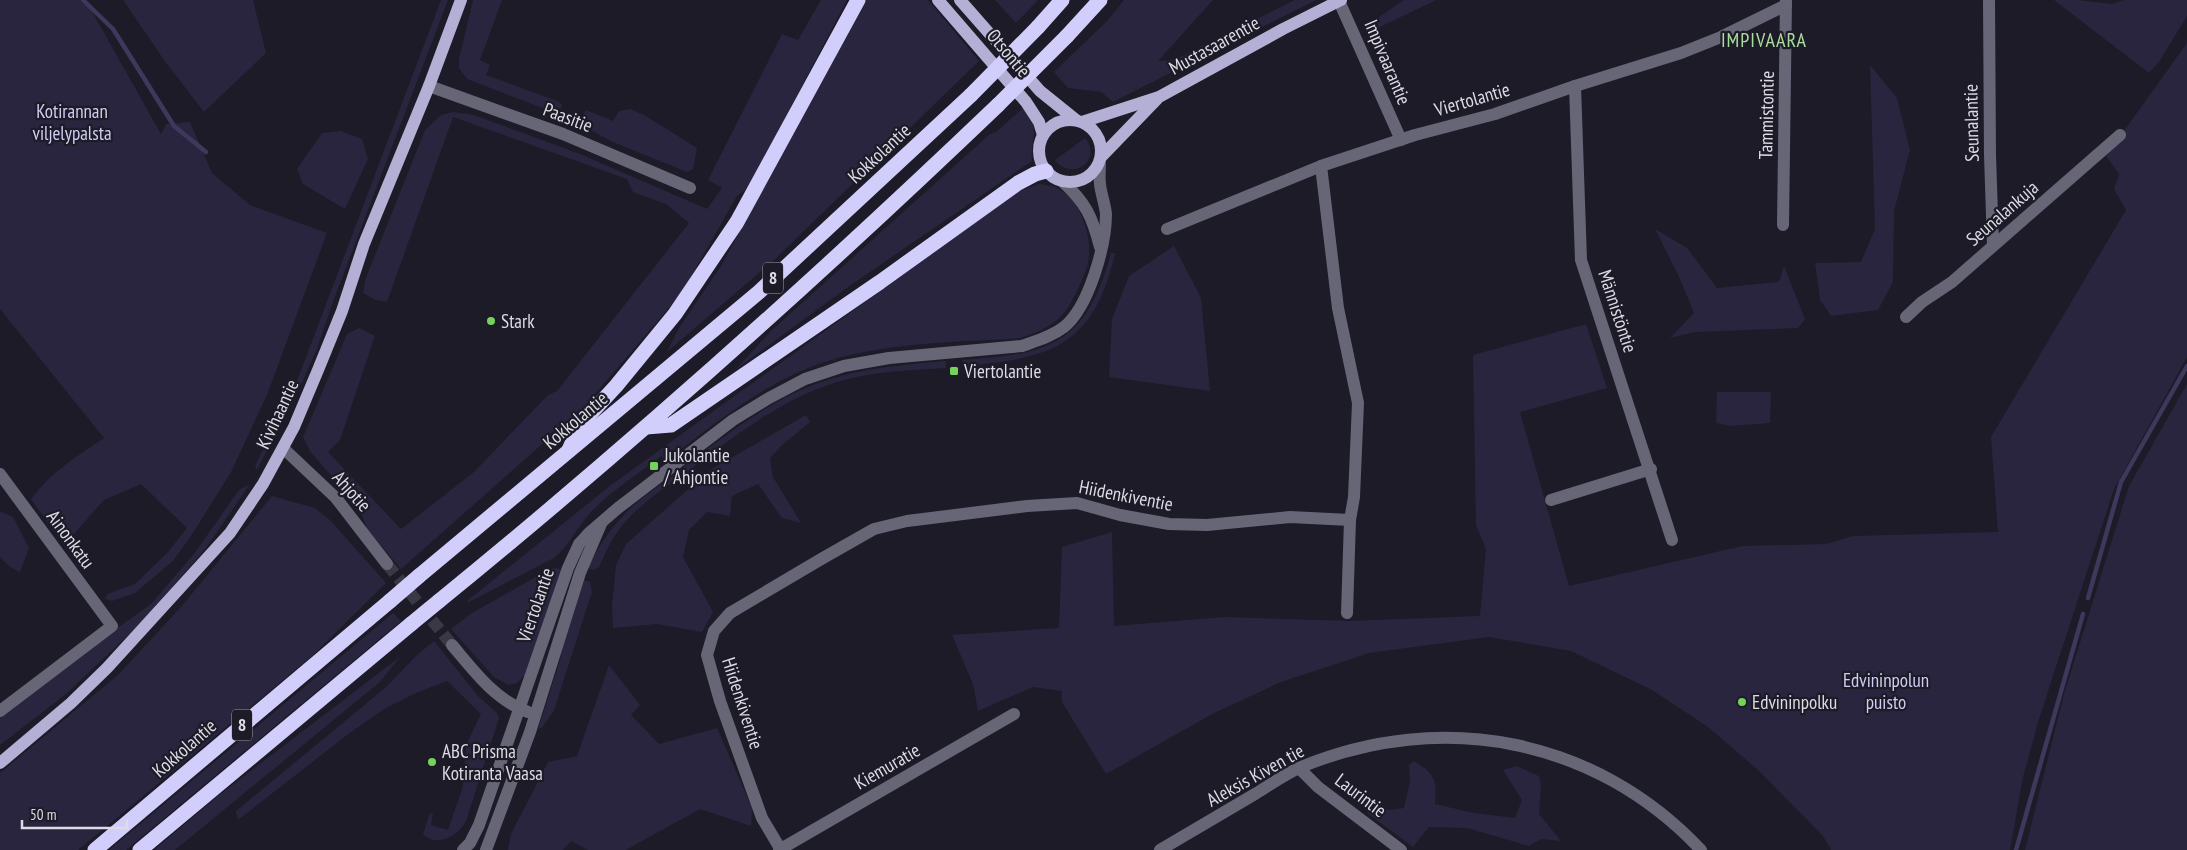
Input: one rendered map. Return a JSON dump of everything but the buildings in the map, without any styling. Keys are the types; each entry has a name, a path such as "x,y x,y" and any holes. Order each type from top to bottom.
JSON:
{"highway":[{"path":"567,453 580,425 616,386 675,314 737,222 858,0"},
{"name":"Kokkolantie","path":"95,850 390,600 759,292 971,95 1062,0"},
{"name":"8","path":"140,850 646,428 795,296 998,105 1100,0"},
{"path":"646,428 671,425 880,282 1018,183 1046,171"}],"main road":[{"name":"Kivihaantie","path":"0,764 71,703 107,668 230,533 255,497 283,448 318,370 364,244 429,86 461,0"},
{"name":"Otsontie","path":"938,0 1026,102 1040,122 1043,135"},
{"name":"Otsontie","path":"960,0 1040,91 1079,121"},
{"name":"Mustasaarentie","path":"1079,121 1159,97 1340,0"},
{"name":"Mustasaarentie","path":"1100,159 1159,97"},
{"path":"1079,121 1096,134 1101,144 1100,159 1093,172 1082,180 1062,181 1046,171 1039,156 1039,145 1043,135 1057,122 1079,121"}],"street":[{"name":"Impivaarantie","path":"1340,0 1401,140"},
{"name":"Seunalantie","path":"1989,0 1990,155 1993,245"},
{"name":"Viertolantie","path":"1167,229 1321,166 1401,140 1495,114 1575,86 1681,53 1721,37 1786,2"},
{"name":"Tammistontie","path":"1783,225 1786,2"},
{"name":"Paasitie","path":"429,86 563,134 690,188"},
{"name":"Männistöntie","path":"1575,86 1581,260 1651,469 1672,540"},
{"name":"Seunalankuja","path":"1906,317 1922,302 1952,282 2120,135"},
{"name":"Viertolantie","path":"463,850 470,843 479,825 568,568 579,544 589,532 733,420 805,379 844,366 889,358 1022,346 1042,340 1065,326 1079,307 1097,267 1105,230 1106,212 1100,183 1100,159"},
{"path":"1321,166 1338,308 1358,403 1358,429 1350,520 1348,613"},
{"path":"1062,181 1085,205 1101,249"},
{"name":"Ahjotie","path":"283,448 336,498 387,564"},
{"path":"1551,500 1651,469"},
{"name":"Ainonkatu","path":"0,711 112,626 2,480"},
{"name":"Hiidenkiventie","path":"780,850 762,818 720,701 710,667 708,655 710,642 714,631 730,613 874,529 907,521 1077,503 1120,515 1168,524 1207,526 1290,517 1350,520"},
{"name":"Viertolantie","path":"486,850 536,715 554,660 563,622 580,573 601,524"},
{"path":"452,645 487,686 520,709 536,715"},
{"name":"Kiemuratie","path":"780,850 1014,714"},
{"name":"Aleksis Kiven tie","path":"1160,850 1299,768 1349,750 1426,738 1483,739 1528,748 1558,757 1616,782 1643,798 1666,815 1701,850"},
{"name":"Laurintie","path":"1299,768 1318,787 1401,850"}],"green space":[{"name":"Kotirannan viljelypalsta","path":"0,0 80,0 90,8 161,134 166,124 190,122 212,173 250,205 327,233 267,395 231,472 173,561 135,593 112,601 105,599 107,594 135,584 168,552 187,528 141,484 104,500 64,545 31,499 55,473 104,438 0,309"},
{"path":"123,0 253,0 266,53 204,112 164,60"},
{"path":"441,0 448,0 334,299 317,349 299,389 257,470 255,466 297,381"},
{"path":"473,0 502,0 480,60 490,65 486,75 560,102 562,106 560,111 555,113 467,79 459,68 459,59"},
{"path":"821,0 847,0 749,187 737,196 681,294 583,408 401,569 368,530 359,508 310,451 303,437 347,334 359,328 375,336 340,440 328,452 401,529 474,472 548,395 557,391 689,223 666,204 633,192 627,179 453,117 387,302 376,300 363,293 365,280 425,130 441,115 453,112 474,115 580,154 707,209 722,188 708,180 782,34 798,40"},
{"path":"866,0 928,0 979,61 774,260 667,352 679,328 721,266"},
{"path":"995,0 1038,0 1016,23"},
{"path":"1124,0 1213,0 1158,61 1174,60 1295,0 1316,0 1113,102 1101,92 1068,88 1054,72 1106,22"},
{"path":"1404,0 1436,0 1376,29 1379,17"},
{"path":"2054,0 2078,0 2112,4 2124,0 2187,0 2187,16 2159,62 2149,73"},
{"name":"Edvininpolun puisto","path":"2187,43 2187,357 2114,489 2039,719 2023,777 2010,850 1831,850 1823,836 1758,770 1708,727 1652,690 1571,651 1489,637 1369,653 1281,682 1214,713 1106,774 1062,702 1062,691 1033,687 978,711 973,684 952,635 1059,628 1062,547 1112,532 1114,626 1225,617 1350,621 1480,616 1486,549 1476,525 1473,355 1586,324 1607,388 1520,412 1569,586 1742,546 1826,544 1853,536 1998,532 1991,437 2126,210 2114,189 2119,174 2106,156"},
{"path":"1870,65 1897,98 1910,150 1894,211 1893,282 1878,310 1831,316 1820,300 1815,263 1861,262 1875,229"},
{"path":"1023,108 1033,125 1032,161 848,287 735,370 771,331 990,134 996,132"},
{"path":"630,109 644,115 697,148 693,169 687,172 613,142 583,126 582,118 586,110 613,121 619,111"},
{"path":"341,131 362,139 368,159 345,209 303,184 297,169 322,133"},
{"path":"1085,138 1090,146 1090,154 1084,166 1070,169 1062,167 1055,160"},
{"path":"1040,184 1055,187 1072,200 1083,219 1089,241 1088,263 1082,281 1066,310 1053,323 1020,338 930,343 864,352 817,365 793,375 771,386 727,414 666,461 661,456 625,483 591,512 564,548 554,558 469,602 467,601 611,485 1021,190"},
{"path":"1655,229 1687,248 1717,288 1779,282 1784,266 1805,319 1798,328 1694,332 1670,338 1694,313 1681,281"},
{"path":"1174,246 1201,298 1210,391 1109,377 1112,319 1129,276"},
{"path":"1111,253 1115,253 1106,285 1094,310 1080,328 1064,342 1044,352 1021,358 963,366 962,360 1019,354 1041,348 1060,339 1076,326 1090,308 1101,284"},
{"path":"946,361 946,368 860,376 825,386 803,395 761,418 634,512 615,536 599,567 593,570 588,568 608,533 636,503 724,437 773,404 808,387 842,376 893,366"},
{"path":"2187,384 2187,850 2025,850 2064,694 2129,486"},
{"path":"1717,392 1771,392 1770,423 1730,426 1716,423"},
{"path":"806,415 810,422 781,446 770,458 773,477 801,523 782,518 758,484 732,496 730,516 707,512 689,530 683,557 713,612 702,632 657,624 613,628 612,606 616,565 626,544 710,470"},
{"path":"250,484 206,548 143,621 66,694 0,745 0,712 151,604 194,554 239,490"},
{"path":"272,496 315,508 330,520 386,583 311,657 78,850 0,850 0,773 119,674 181,607"},
{"path":"0,511 13,517 29,548 20,572 10,567 0,557"},
{"path":"557,568 561,570 525,675 517,683 508,685 494,677 451,629 472,613 550,569"},
{"path":"584,580 590,582 592,592 554,710 542,728 538,729 560,660 567,624"},
{"path":"393,613 401,621 126,850 109,850"},
{"path":"434,641 478,696 497,713 499,718 466,821 458,831 440,840 428,838 423,834 430,813 433,814 431,825 448,830 463,786 466,745 481,714 447,681 416,693 384,709 347,735 238,820 236,811 385,688 418,654"},
{"path":"401,656 380,682 175,850 154,850 218,796"},
{"path":"609,665 640,705 631,715 659,744 717,728 752,808 751,826 700,809 626,850 588,850 571,841 563,850 508,850 511,834 548,762 577,756"},
{"path":"1414,761 1433,778 1436,789 1435,804 1474,813 1515,818 1522,800 1503,770 1516,766 1539,776 1541,786 1539,814 1561,841 1541,839 1529,846 1467,828 1429,827 1413,847 1367,813 1379,808 1390,810 1404,808 1410,781 1409,765"}],"waterway":[{"path":"83,0 113,29 174,126 206,152"},
{"path":"2088,598 2121,482 2187,366"},
{"path":"2016,850 2083,614"}],"tunnel":[{"path":"387,564 452,645"}],"place":[{"name":"Stark","path":"491,321"},
{"name":"Viertolantie","path":"954,371"},
{"name":"Jukolantie / Ahjontie","path":"654,466"},
{"name":"Edvininpolku","path":"1742,702"},
{"name":"ABC Prisma Kotiranta Vaasa","path":"432,762"}],"district":[{"name":"IMPIVAARA","path":"1764,40"}]}
